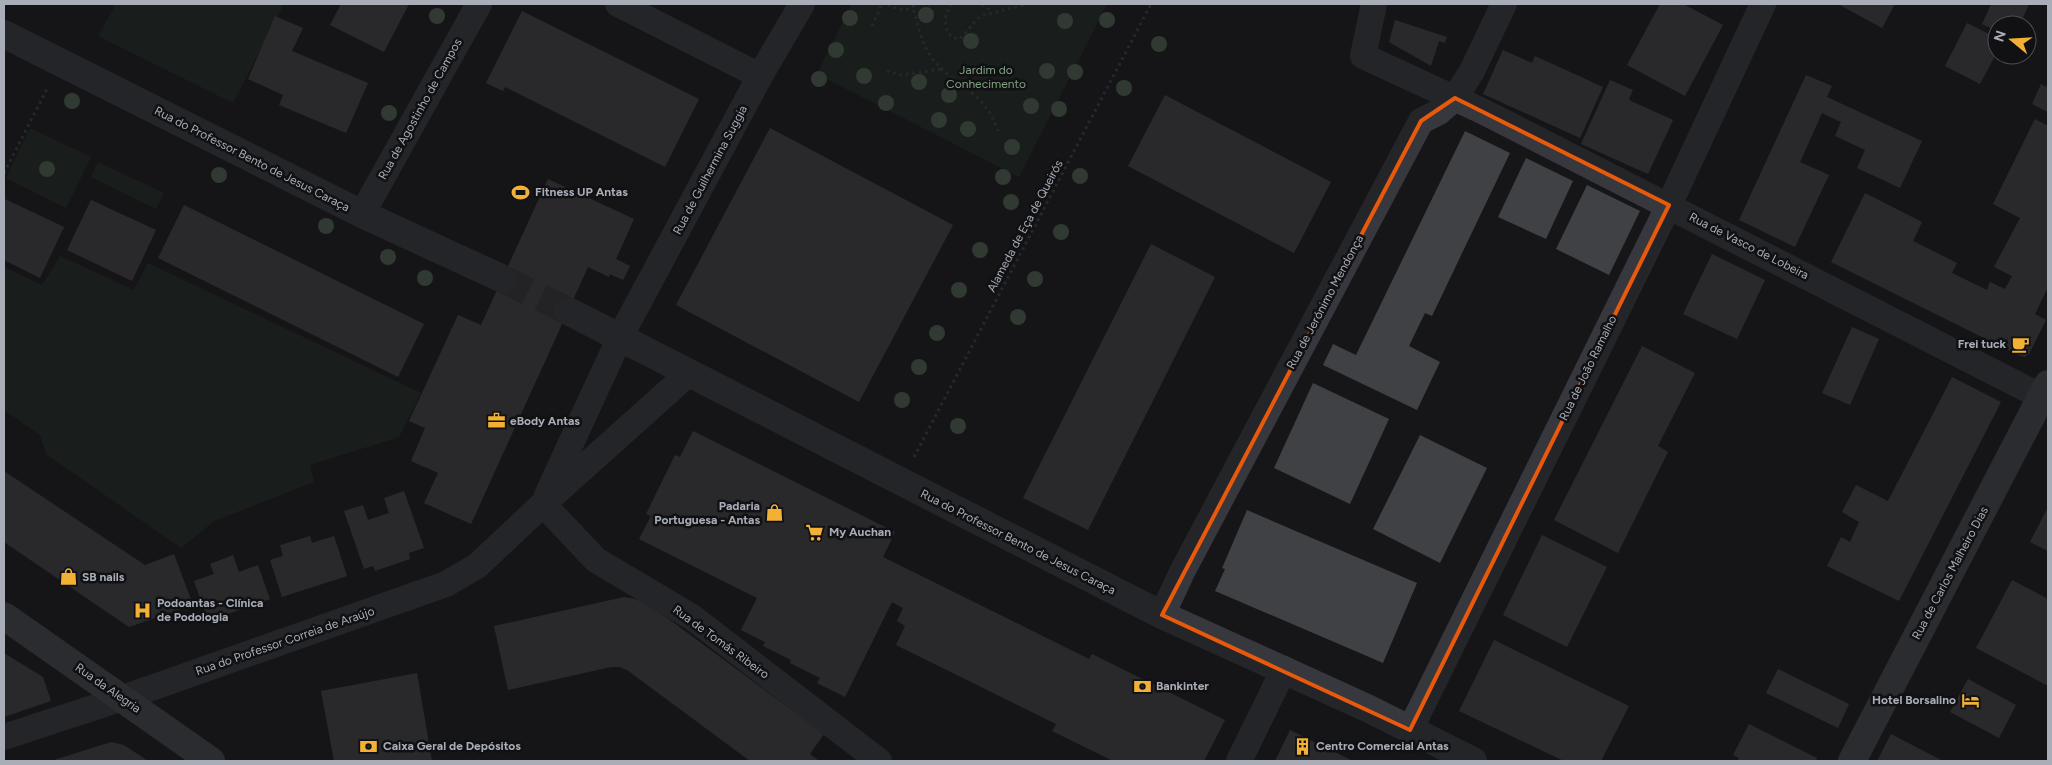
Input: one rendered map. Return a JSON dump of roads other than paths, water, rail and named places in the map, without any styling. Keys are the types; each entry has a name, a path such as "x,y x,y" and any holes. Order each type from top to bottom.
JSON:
{"main road":[{"name":"Rua de Carlos Malheiro Dias","path":"1852,761 2045,390"},
{"name":"Rua da Alegria","path":"4,616 211,761"}],"street":[{"name":"Rua de Agostinho de Campos","path":"362,214 479,4"},
{"path":"618,4 760,76"},
{"name":"Rua de Guilhermina Suggia","path":"620,338 760,76 802,4"},
{"name":"Rua de Vasco de Lobeira","path":"1374,4 1362,56 1455,98 2045,390"},
{"name":"Rua de Jerónimo Mendonça","path":"1162,615 1182,572 1421,121 1439,112 1455,98 1472,71 1504,4"},
{"name":"Rua de João Ramalho","path":"1410,730 1669,205 1763,4"},
{"name":"Rua do Professor Bento de Jesus Caraça","path":"4,34 362,214 502,280"},
{"name":"Rua do Professor Bento de Jesus Caraça","path":"568,311 1162,615 1284,669 1473,761"},
{"name":"Rua do Professor Correia de Araújo","path":"543,504 620,338"},
{"name":"Rua do Professor Correia de Araújo","path":"4,737 123,698 446,584 477,566 689,373"},
{"name":"Rua de Tomás Ribeiro","path":"543,504 596,560 692,617 879,761"},
{"path":"1239,761 1284,669"}],"tunnel":[{"path":"503,279 568,311"}],"place":[{"name":"Fitness UP Antas","path":"521,192"},
{"name":"Frei tuck","path":"2020,344"},
{"name":"eBody Antas","path":"496,421"},
{"name":"Padaria Portuguesa - Antas","path":"774,513"},
{"name":"My Auchan","path":"815,532"},
{"name":"SB nails","path":"68,577"},
{"name":"Podoantas - Clínica de Podologia","path":"143,610"},
{"name":"Bankinter","path":"1142,686"},
{"name":"Hotel Borsalino","path":"1970,700"},
{"name":"Caixa Geral de Depósitos","path":"369,746"},
{"name":"Centro Comercial Antas","path":"1302,746"}],"park label":[{"name":"Jardim do Conhecimento","path":"986,77"}]}
